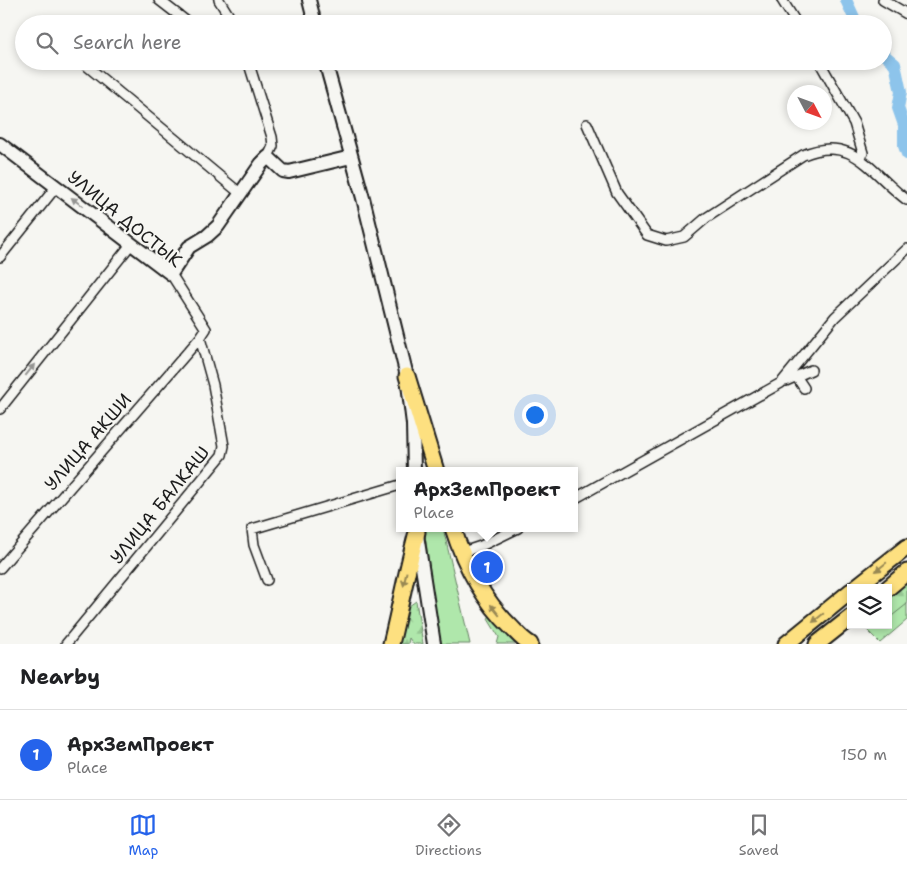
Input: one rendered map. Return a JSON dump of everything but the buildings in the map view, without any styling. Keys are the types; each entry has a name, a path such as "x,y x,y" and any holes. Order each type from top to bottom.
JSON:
{"highway":[{"path":"407,376 435,467"},
{"path":"391,644 404,580 416,532"},
{"path":"454,532 460,552 479,588 496,613 530,644"},
{"path":"860,584 907,547"},
{"path":"892,585 907,572"},
{"path":"786,644 847,595"},
{"path":"817,644 847,620"}],"main road":[{"path":"309,0 313,15"},
{"path":"327,70 407,376 412,418 414,467"},
{"name":"УЛИЦА ДОСТЫК","path":"0,144 171,274"},
{"path":"171,274 189,247 207,236 218,226 261,164 268,157 283,171 289,172 351,157"},
{"path":"417,532 434,644"}],"street":[{"path":"159,0 178,15"},
{"path":"219,0 228,15"},
{"path":"782,0 791,15"},
{"path":"883,0 907,14"},
{"path":"92,70 241,194"},
{"path":"251,70 272,136 273,146 268,157"},
{"path":"824,70 854,123 863,153"},
{"path":"587,124 617,193 647,235 666,241 684,237 706,218 803,155 814,151 833,149 852,155 868,164 907,200"},
{"path":"0,257 56,186"},
{"path":"0,409 132,243"},
{"path":"781,383 835,317 907,249"},
{"name":"УЛИЦА ДОСТЫК","path":"171,274 206,329 200,338"},
{"name":"УЛИЦА АКШИ","path":"0,568 200,338"},
{"name":"УЛИЦА БАЛКАШ","path":"66,644 222,455 224,446 213,385 200,338"},
{"path":"578,497 781,383 811,370"},
{"path":"796,376 804,388"},
{"path":"266,580 254,546 252,528 396,486"},
{"path":"460,552 481,546 510,532"}],"green space":[{"path":"425,532 444,532 470,644 442,644 438,629"},
{"path":"907,583 907,620 880,643 866,629 892,629 892,594"},
{"path":"907,583 907,604 892,616 892,594"},
{"path":"416,601 423,644 413,644 409,638 408,644 396,644 402,611"},
{"path":"490,615 521,644 497,644 499,637 488,619"}],"waterway":[{"path":"846,0 853,15"},
{"path":"892,62 895,64 901,92 898,108 904,125 904,146 907,154"}],"place":[{"name":"АрхЗемПроект","path":"487,567"}]}
